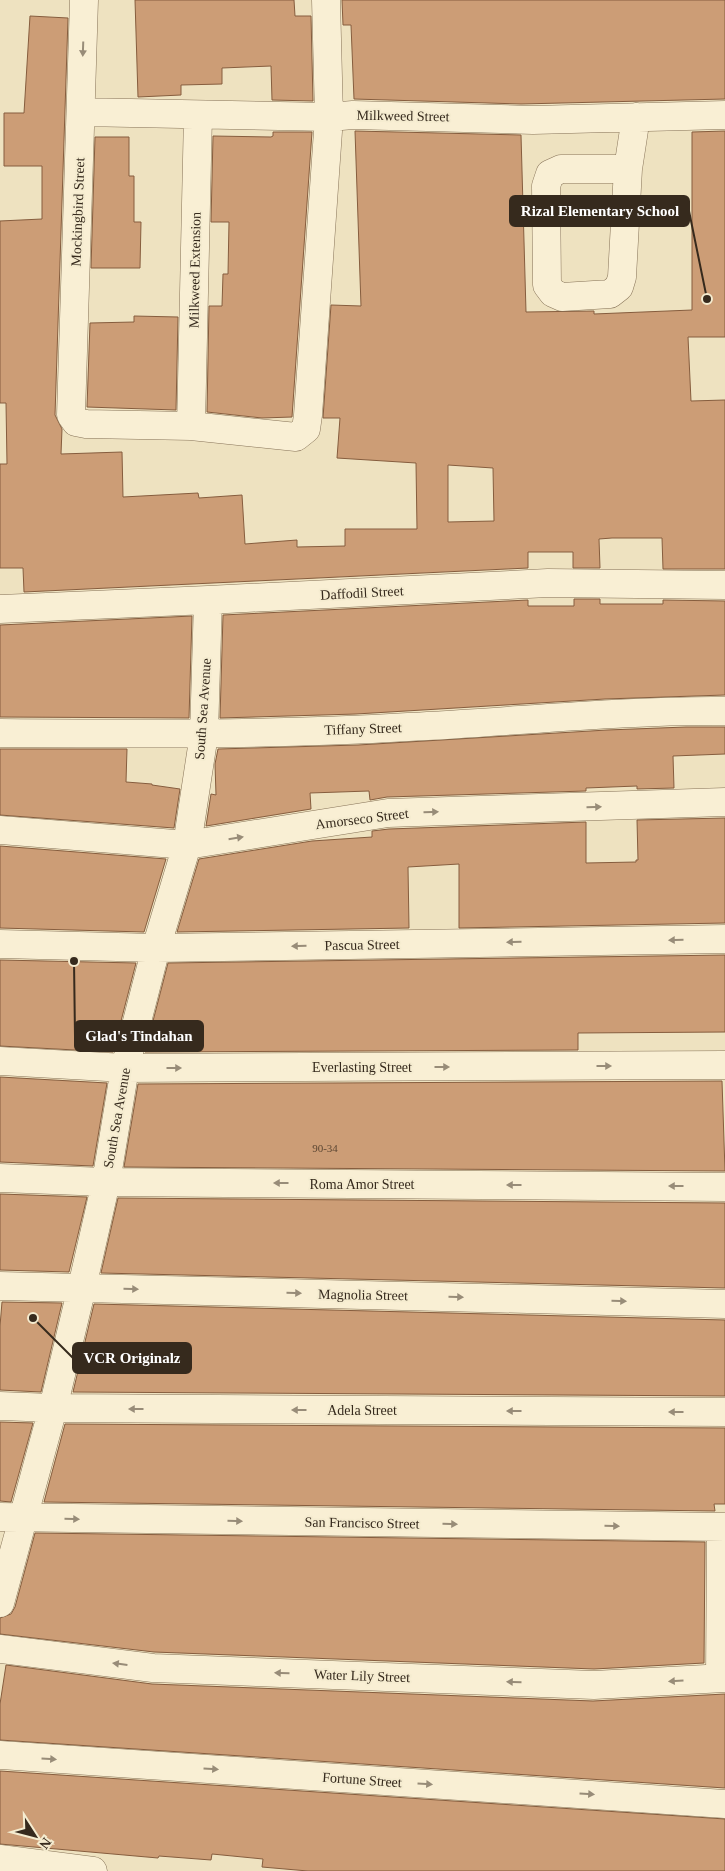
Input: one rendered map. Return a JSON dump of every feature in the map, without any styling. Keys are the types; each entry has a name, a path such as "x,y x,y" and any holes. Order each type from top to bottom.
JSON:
{"street":[{"name":"Mockingbird Street","path":"84,0 71,415 76,422 86,424 191,426"},
{"path":"191,426 296,437 306,429 329,117 326,0"},
{"name":"Milkweed Street","path":"81,112 329,117 353,115 533,120 725,115"},
{"name":"Milkweed Extension","path":"191,426 198,115"},
{"path":"628,169 561,169 550,174 546,186 547,285 553,293 562,297 610,294 619,287 622,277 628,169 636,117"},
{"name":"Daffodil Street","path":"0,609 548,583 725,586"},
{"name":"South Sea Avenue","path":"0,1603 12,1518 53,1408 106,1182 125,1068 156,948 187,845 204,734 208,600"},
{"name":"Tiffany Street","path":"0,733 204,734 408,728 601,714 725,712"},
{"name":"Amorseco Street","path":"0,830 187,845 388,814 725,802"},
{"name":"Pascua Street","path":"0,944 156,948 725,939"},
{"name":"Everlasting Street","path":"0,1061 125,1068 725,1065"},
{"name":"Roma Amor Street","path":"0,1178 106,1182 725,1187"},
{"name":"Magnolia Street","path":"0,1286 725,1304"},
{"name":"Adela Street","path":"0,1406 53,1408 725,1412"},
{"name":"San Francisco Street","path":"12,1518 723,1527"},
{"path":"722,1678 723,1527"},
{"name":"Water Lily Street","path":"0,1649 153,1668 594,1685 722,1678"},
{"name":"Fortune Street","path":"0,1755 725,1804"},
{"path":"0,1859 93,1871"}],"building":[{"path":"135,0 294,0 295,16 311,16 313,101 272,100 271,66 222,68 222,84 181,85 181,95 138,97"},
{"path":"342,0 725,0 725,99 521,104 354,99 351,25 343,25"},
{"path":"30,16 68,18 55,415 62,429 61,454 122,452 123,497 198,493 199,498 242,495 245,544 297,540 297,547 345,546 345,529 417,529 416,463 337,458 340,418 323,418 331,305 361,306 355,131 521,135 526,312 594,311 594,314 692,310 692,132 725,131 725,337 688,337 691,401 725,400 725,569 663,569 662,538 612,538 599,539 600,568 573,568 573,552 528,552 528,568 24,592 23,568 0,568 0,464 7,464 6,403 0,403 0,221 42,219 42,166 4,166 4,113 24,113","holes":["448,465 493,468 494,521 448,522"]},
{"path":"273,132 312,132 292,417 262,418 207,412 209,306 222,306 223,274 228,274 229,222 211,222 213,136 271,137"},
{"path":"95,137 129,137 129,176 134,176 134,222 141,222 140,268 91,268"},
{"path":"134,316 178,317 176,410 87,407 90,323 134,322"},
{"path":"574,599 600,599 600,604 663,604 663,600 725,601 725,695 605,699 356,714 220,718 223,615 528,600 528,606 574,606"},
{"path":"192,616 189,718 0,717 0,625"},
{"path":"686,727 725,727 725,754 673,756 674,788 637,789 637,786 586,788 586,791 387,797 370,800 369,791 310,793 311,809 206,826 211,794 216,795 215,764 218,749 358,745"},
{"path":"0,749 127,749 126,782 180,789 174,828 0,815"},
{"path":"725,818 725,923 459,928 459,864 408,867 409,928 177,932 199,859 312,841 372,837 372,831 389,829 586,822 586,863 636,862 638,860 637,820"},
{"path":"0,846 166,859 144,932 0,928"},
{"path":"725,955 725,1032 578,1033 578,1050 145,1052 168,963"},
{"path":"0,960 136,963 113,1052 0,1046"},
{"path":"0,1077 107,1083 93,1166 0,1162"},
{"path":"722,1081 725,1171 124,1167 138,1084"},
{"path":"0,1194 87,1197 69,1272 0,1270"},
{"path":"118,1198 725,1203 725,1288 101,1273"},
{"path":"2,1302 62,1303 41,1392 0,1390"},
{"path":"94,1304 725,1320 725,1396 73,1392"},
{"path":"0,1422 33,1423 11,1502 0,1501"},
{"path":"65,1424 725,1428 725,1504 714,1504 715,1511 44,1502"},
{"path":"35,1533 705,1542 704,1663 594,1669 154,1652 0,1634 0,1618 11,1614 15,1607"},
{"path":"6,1665 152,1684 593,1701 725,1694 725,1788 0,1740 0,1704"},
{"path":"0,1771 725,1819 725,1871 308,1871 262,1867 263,1859 212,1854 211,1860 159,1856 158,1858 0,1844"}],"place":[{"name":"Rizal Elementary School","path":"707,299"},
{"name":"Glad's Tindahan","path":"74,961"},
{"name":"VCR Originalz","path":"33,1318"}]}
